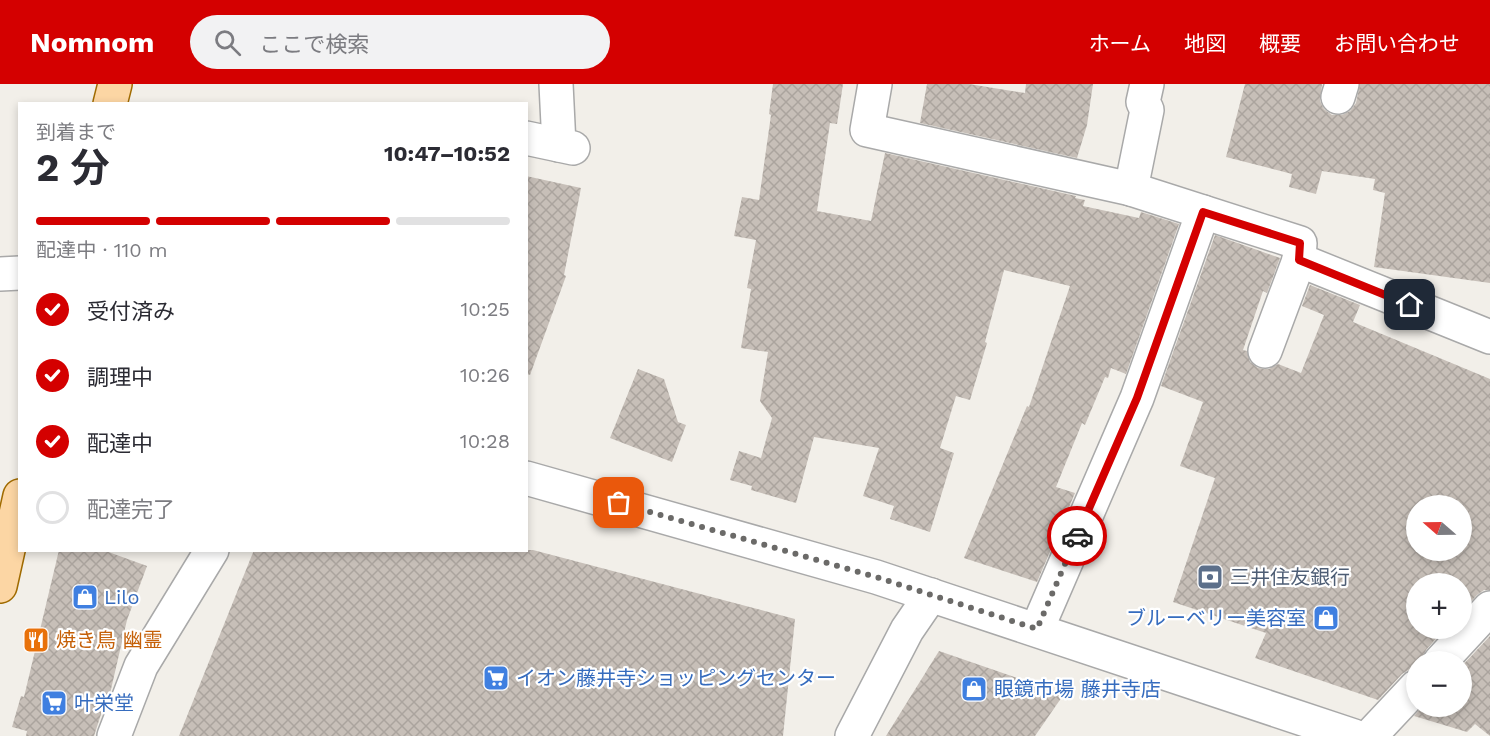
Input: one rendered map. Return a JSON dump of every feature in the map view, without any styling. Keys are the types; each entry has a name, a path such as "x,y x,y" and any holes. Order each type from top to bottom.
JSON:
{"main road":[{"path":"110,102 115,84"},
{"path":"0,586 18,505"}],"street":[{"path":"528,138 566,146 556,84"},
{"path":"875,84 867,130 1131,189 1300,243 1299,260 1265,351"},
{"path":"1131,189 1147,110 1143,102 1147,84"},
{"path":"1037,629 1137,398 1203,212"},
{"path":"1299,260 1490,337"},
{"path":"0,274 18,273"},
{"path":"528,479 766,544 876,577 1354,736"},
{"path":"114,736 141,666 212,552"},
{"path":"852,736 907,630 931,595"},
{"path":"1450,651 1490,608"},
{"path":"1370,736 1406,698"}],"building":[{"path":"773,84 843,84 837,124 830,123 817,211 871,221 885,153 1076,196 1075,198 1085,200 1083,206 1139,218 1141,212 1179,224 1126,374 1111,368 1108,378 1105,377 1085,425 1082,423 1056,487 1075,493 1037,582 964,558 1027,406 1029,407 1070,286 1004,270 985,342 987,343 970,400 956,396 940,448 954,453 930,532 890,519 894,506 863,496 879,448 814,437 796,503 751,490 752,486 730,480 739,451 761,458 772,418 760,401 768,352 741,348 751,289 747,288 756,240 734,236 742,197 759,200"},
{"path":"927,84 969,84 1025,93 1026,84 1093,84 1087,125 1077,158 920,123"},
{"path":"1245,84 1322,84 1320,101 1324,109 1332,115 1342,115 1350,111 1356,103 1360,84 1490,84 1490,283 1374,267 1385,193 1373,190 1375,179 1322,171 1316,194 1289,187 1292,174 1226,157"},
{"path":"528,176 581,188 564,275 566,276 530,375 528,374"},
{"path":"1215,235 1280,258 1267,293 1263,291 1243,350 1247,351 1250,362 1258,368 1269,369 1278,364 1301,373 1324,315 1302,306 1310,285 1360,305 1353,322 1490,379 1490,590 1484,590 1472,600 1472,573 1406,573 1406,639 1436,639 1426,651 1406,651 1406,672 1378,700 1255,658 1266,633 1173,602 1215,478 1180,466 1203,402 1161,386"},
{"path":"638,369 664,379 678,422 686,425 672,462 610,438"},
{"name":"イオン藤井寺ショッピングセンター","path":"528,550 533,550 795,619 783,736 179,736 253,552 528,552"},
{"path":"59,552 108,552 147,566 127,620 109,698 106,706 104,705 94,736 26,736 27,731 12,727 21,696 24,697"},
{"path":"1490,636 1490,736 1475,724 1467,732 1417,717 1472,717 1472,655"},
{"path":"939,651 1064,694 1035,736 886,736"}],"way so far":[{"path":"619,503 876,577 1037,629 1077,536"}],"place":[{"name":"三井住友銀行","path":"1210,577"},
{"name":"Lilo","path":"85,597"},
{"name":"ブルーベリー美容室","path":"1326,618"},
{"name":"焼き鳥 幽霊","path":"36,640"},
{"name":"イオン藤井寺ショッピングセンター","path":"496,678"},
{"name":"眼鏡市場 藤井寺店","path":"974,689"},
{"name":"叶栄堂","path":"54,703"}],"route":[{"path":"1077,536 1137,398 1203,212 1300,243 1299,260 1410,305"}]}
